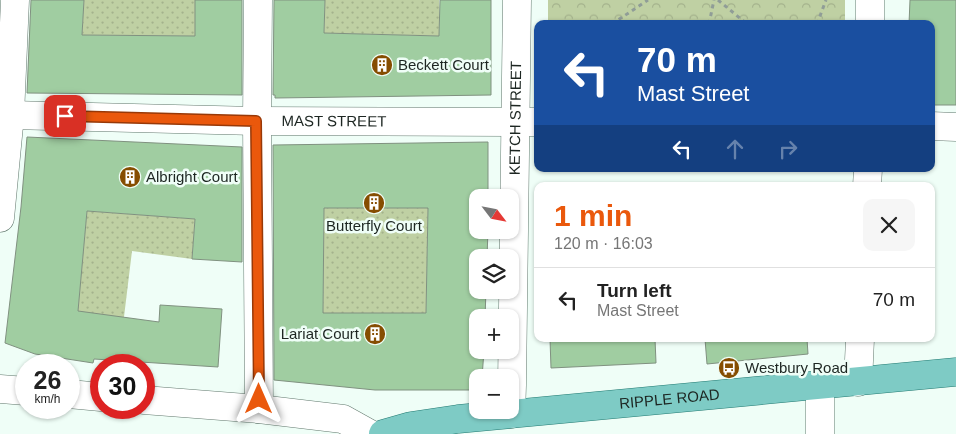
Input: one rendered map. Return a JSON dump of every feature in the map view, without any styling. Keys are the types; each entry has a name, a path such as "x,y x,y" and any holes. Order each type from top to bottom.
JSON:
{"main road":[{"name":"RIPPLE ROAD","path":"519,413 956,372"},
{"name":"RIPPLE ROAD","path":"384,434 411,426 469,418"}],"street":[{"path":"0,218 10,115 15,0"},
{"path":"258,0 256,121 259,409"},
{"name":"KETCH STREET","path":"513,369 527,122 517,0"},
{"path":"870,0 870,20"},
{"name":"MAST STREET","path":"10,115 256,121 527,122"},
{"path":"935,126 956,127"},
{"path":"858,382 860,342"},
{"path":"820,385 820,434"},
{"path":"0,389 15,390"},
{"path":"155,401 259,409 343,419 370,434"}],"path":[{"path":"618,20 648,0"},
{"path":"710,20 716,0 742,20"},
{"path":"818,20 826,0"}],"green space":[{"path":"84,0 195,0 195,36 82,35"},
{"path":"325,0 439,0 439,36 324,33"},
{"path":"548,0 845,0 845,20 548,20"},
{"path":"324,208 428,208 426,313 323,313"},
{"path":"87,211 195,219 192,259 132,251 124,317 77,317"}],"building":[{"path":"31,0 84,0 82,35 195,36 195,0 242,0 242,95 27,93"},
{"name":"Beckett Court","path":"274,0 325,0 324,33 439,36 440,0 491,0 491,95 275,98 275,95 273,95"},
{"path":"910,0 956,0 956,105 935,105 935,20 909,20"},
{"path":"27,137 242,147 242,262 192,259 195,219 87,211 78,311 159,322 160,305 222,309 218,367 155,363 155,354 90,354 90,363 80,361 80,354 35,354 5,343"},
{"path":"488,142 488,189 469,189 469,239 488,239 487,249 469,249 469,299 486,299 485,309 469,309 469,359 483,359 483,369 469,369 469,390 375,390 274,380 273,145","holes":["324,208 428,208 426,313 323,313"]},
{"path":"550,342 655,342 656,363 551,368"},
{"path":"705,342 807,342 808,354 707,364"}],"place":[{"name":"Beckett Court","path":"382,65"},
{"name":"Albright Court","path":"130,177"},
{"name":"Butterfly Court","path":"374,203"},
{"name":"Lariat Court","path":"375,334"},
{"name":"Westbury Road","path":"729,368"}],"route":[{"path":"65,116 256,121 259,399"}]}
